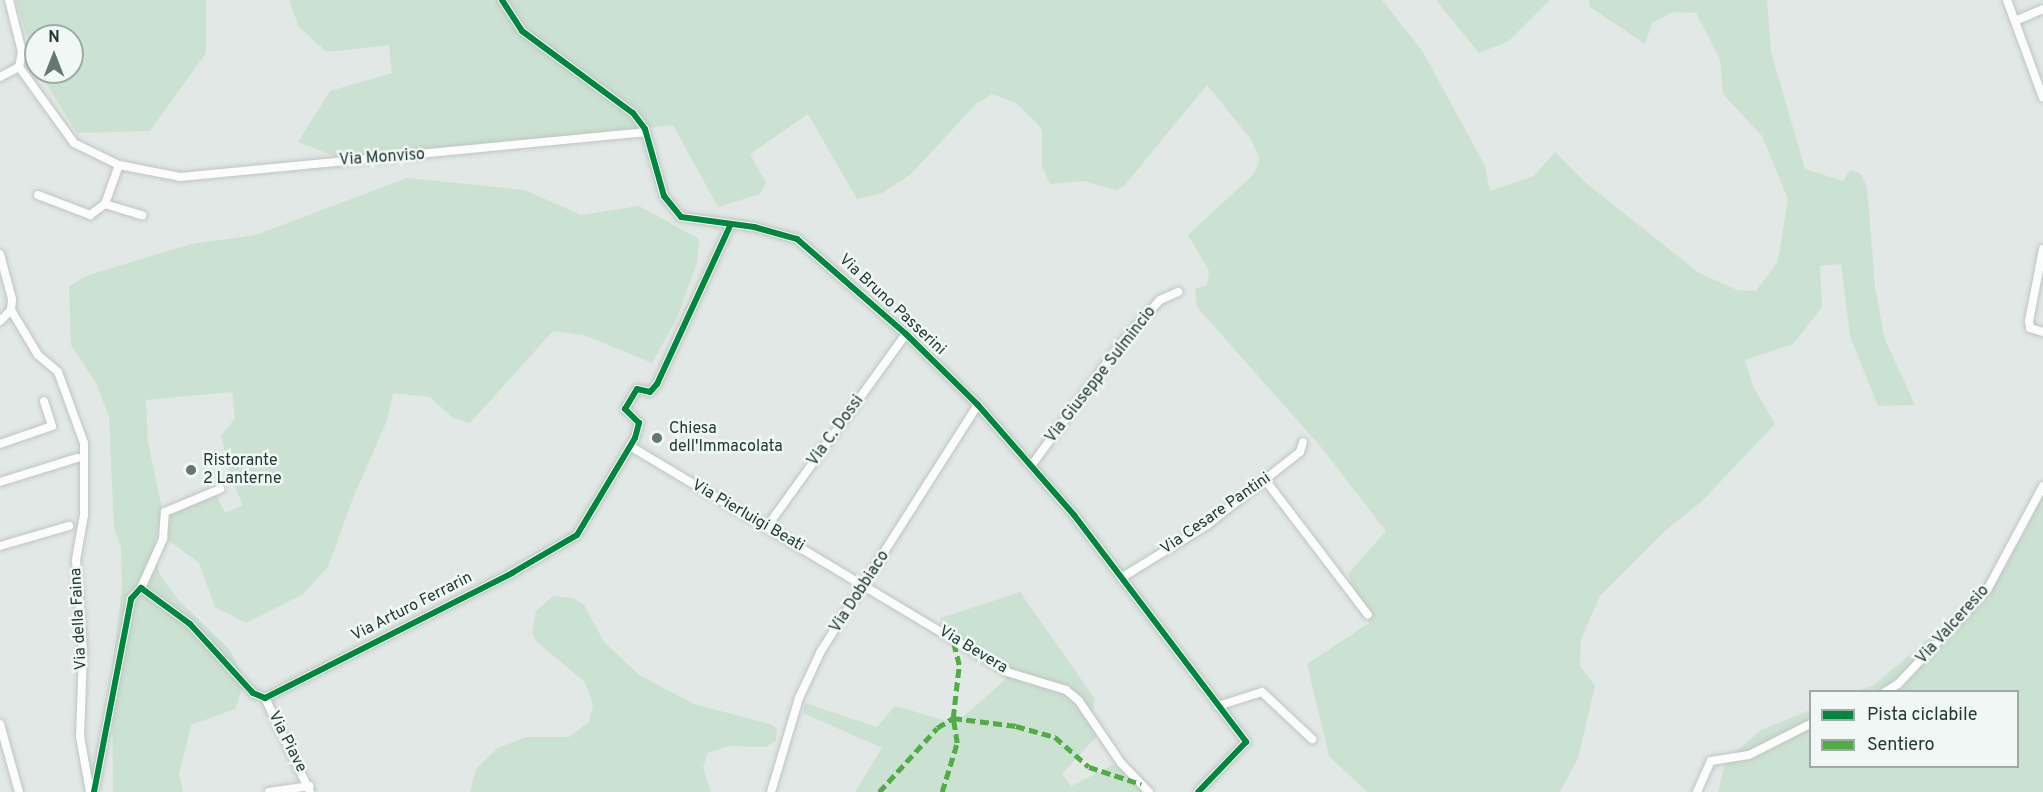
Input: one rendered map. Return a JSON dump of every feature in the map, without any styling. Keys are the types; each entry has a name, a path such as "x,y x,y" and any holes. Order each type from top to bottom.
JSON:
{"street":[{"path":"0,77 19,67 22,52 9,0"},
{"name":"Via Bruno Passerini","path":"502,0 522,31 633,113 646,132 659,184 672,209 695,221 731,224 797,239 906,334 978,405 1031,466 1121,578 1246,742 1198,792"},
{"path":"2007,0 2043,98"},
{"path":"2015,21 2043,9"},
{"name":"Via Monviso","path":"19,67 74,143 119,165 189,178 646,132"},
{"path":"38,195 90,215 105,204 119,165"},
{"path":"105,204 142,215"},
{"name":"Via Arturo Ferrarin","path":"265,699 512,573 577,535 630,446 639,423 625,409 636,389 650,392 657,384 731,224"},
{"path":"2043,249 2029,321 2030,328 2043,332"},
{"name":"Via della Faina","path":"0,254 12,299 11,310 38,355 58,372 82,433 86,471 84,515 76,560 83,652 80,736 92,792"},
{"name":"Via Giuseppe Sulmincio","path":"1031,466 1119,346 1160,300 1178,292"},
{"path":"0,321 11,310"},
{"name":"Via C. Dossi","path":"766,528 906,334"},
{"path":"0,444 52,426 44,401"},
{"name":"Via Dobbiaco","path":"771,792 799,698 821,651 865,586 978,405"},
{"name":"Via Cesare Pantini","path":"1121,578 1207,525 1266,481 1300,452 1303,442"},
{"name":"Via Pierluigi Beati","path":"630,446 865,586"},
{"path":"0,483 77,458"},
{"path":"1266,481 1368,615"},
{"name":"Via Valceresio","path":"1888,690 1898,684 1987,590 2043,486"},
{"path":"92,792 131,599 141,588 163,539 165,512 220,489"},
{"path":"0,546 69,526"},
{"name":"Via Bevera","path":"865,586 1007,672 1066,690 1079,701 1121,763 1149,792"},
{"path":"141,588 190,624 253,693 265,699"},
{"path":"1218,706 1262,692 1312,739"},
{"name":"Via Piave","path":"265,699 310,789 269,792"},
{"path":"0,724 19,792"},
{"path":"1697,792 1711,761 1749,755 1809,725"}],"green space":[{"path":"16,0 206,0 206,53 150,131 77,133 46,84 84,84 84,24 24,24 24,26"},
{"path":"289,0 1382,0 1423,52 1485,166 1490,191 1534,176 1555,152 1586,183 1699,273 1737,290 1756,291 1778,261 1788,199 1762,136 1723,94 1720,59 1696,13 1673,12 1652,23 1645,44 1590,7 1589,0 1767,0 1771,52 1805,169 1843,181 1850,170 1860,173 1867,187 1875,286 1884,337 1915,405 1878,406 1850,336 1841,264 1820,266 1822,307 1793,344 1745,360 1753,386 1775,424 1701,502 1666,530 1600,596 1581,639 1580,666 1595,686 1578,758 1560,792 1367,792 1329,756 1307,664 1369,623 1348,574 1386,531 1321,447 1197,307 1195,289 1207,285 1209,271 1188,235 1254,174 1260,159 1250,138 1207,85 1124,186 1116,190 1084,181 1050,184 1042,167 1042,131 1038,124 1016,103 992,94 976,104 911,174 882,193 857,199 808,114 750,154 766,183 760,194 718,207 673,125 351,162 298,142 330,91 392,73 389,45 327,52 299,27"},
{"path":"1436,0 1550,0 1509,41 1479,53"},
{"path":"407,178 525,190 581,215 639,206 699,239 697,263 677,318 652,363 584,335 553,331 470,423 453,418 430,397 393,393 387,420 353,498 328,567 303,594 246,623 215,607 199,563 168,540 170,514 216,495 225,513 243,505 231,478 221,436 235,418 232,392 146,400 148,442 162,509 153,552 160,575 179,601 229,649 245,679 235,709 191,725 179,774 183,792 113,792 112,673 122,587 121,547 114,528 109,416 96,383 71,345 69,286 89,275 191,244 256,235"},
{"path":"2043,495 2043,792 1718,792 1726,760 1761,730 1809,710 1809,768 2019,768 2019,690 1860,690 1874,685 1954,617 2019,543"},
{"path":"1020,592 1095,699 1091,716 1096,737 1062,774 1071,786 1115,764 1145,792 855,792 882,748 803,713 805,703 877,727 895,706 947,721 964,716 1006,679 940,631 941,618"},
{"path":"553,596 573,598 584,605 604,642 639,675 694,704 770,724 777,729 776,741 766,747 729,746 707,753 703,768 711,792 470,792 476,769 498,748 526,737 569,737 589,722 593,704 585,682 537,642 532,633 536,611"}],"marked path":[{"path":"942,792 957,743 953,718 959,665 952,637"},
{"path":"879,792 937,728 953,718 1016,726 1055,737 1089,767 1141,784"}],"cycle path":[{"path":"502,0 522,31 633,113 645,129 664,196 681,217 754,227 797,239 906,334 978,405 1074,515 1246,742 1198,792"},
{"path":"94,792 131,599 141,588 190,624 253,693 265,698 512,573 577,535 635,438 639,423 625,409 637,389 650,392 657,384 731,224"}],"place":[{"name":"Chiesa dell'Immacolata","path":"657,438"},
{"name":"Ristorante 2 Lanterne","path":"191,470"}]}
